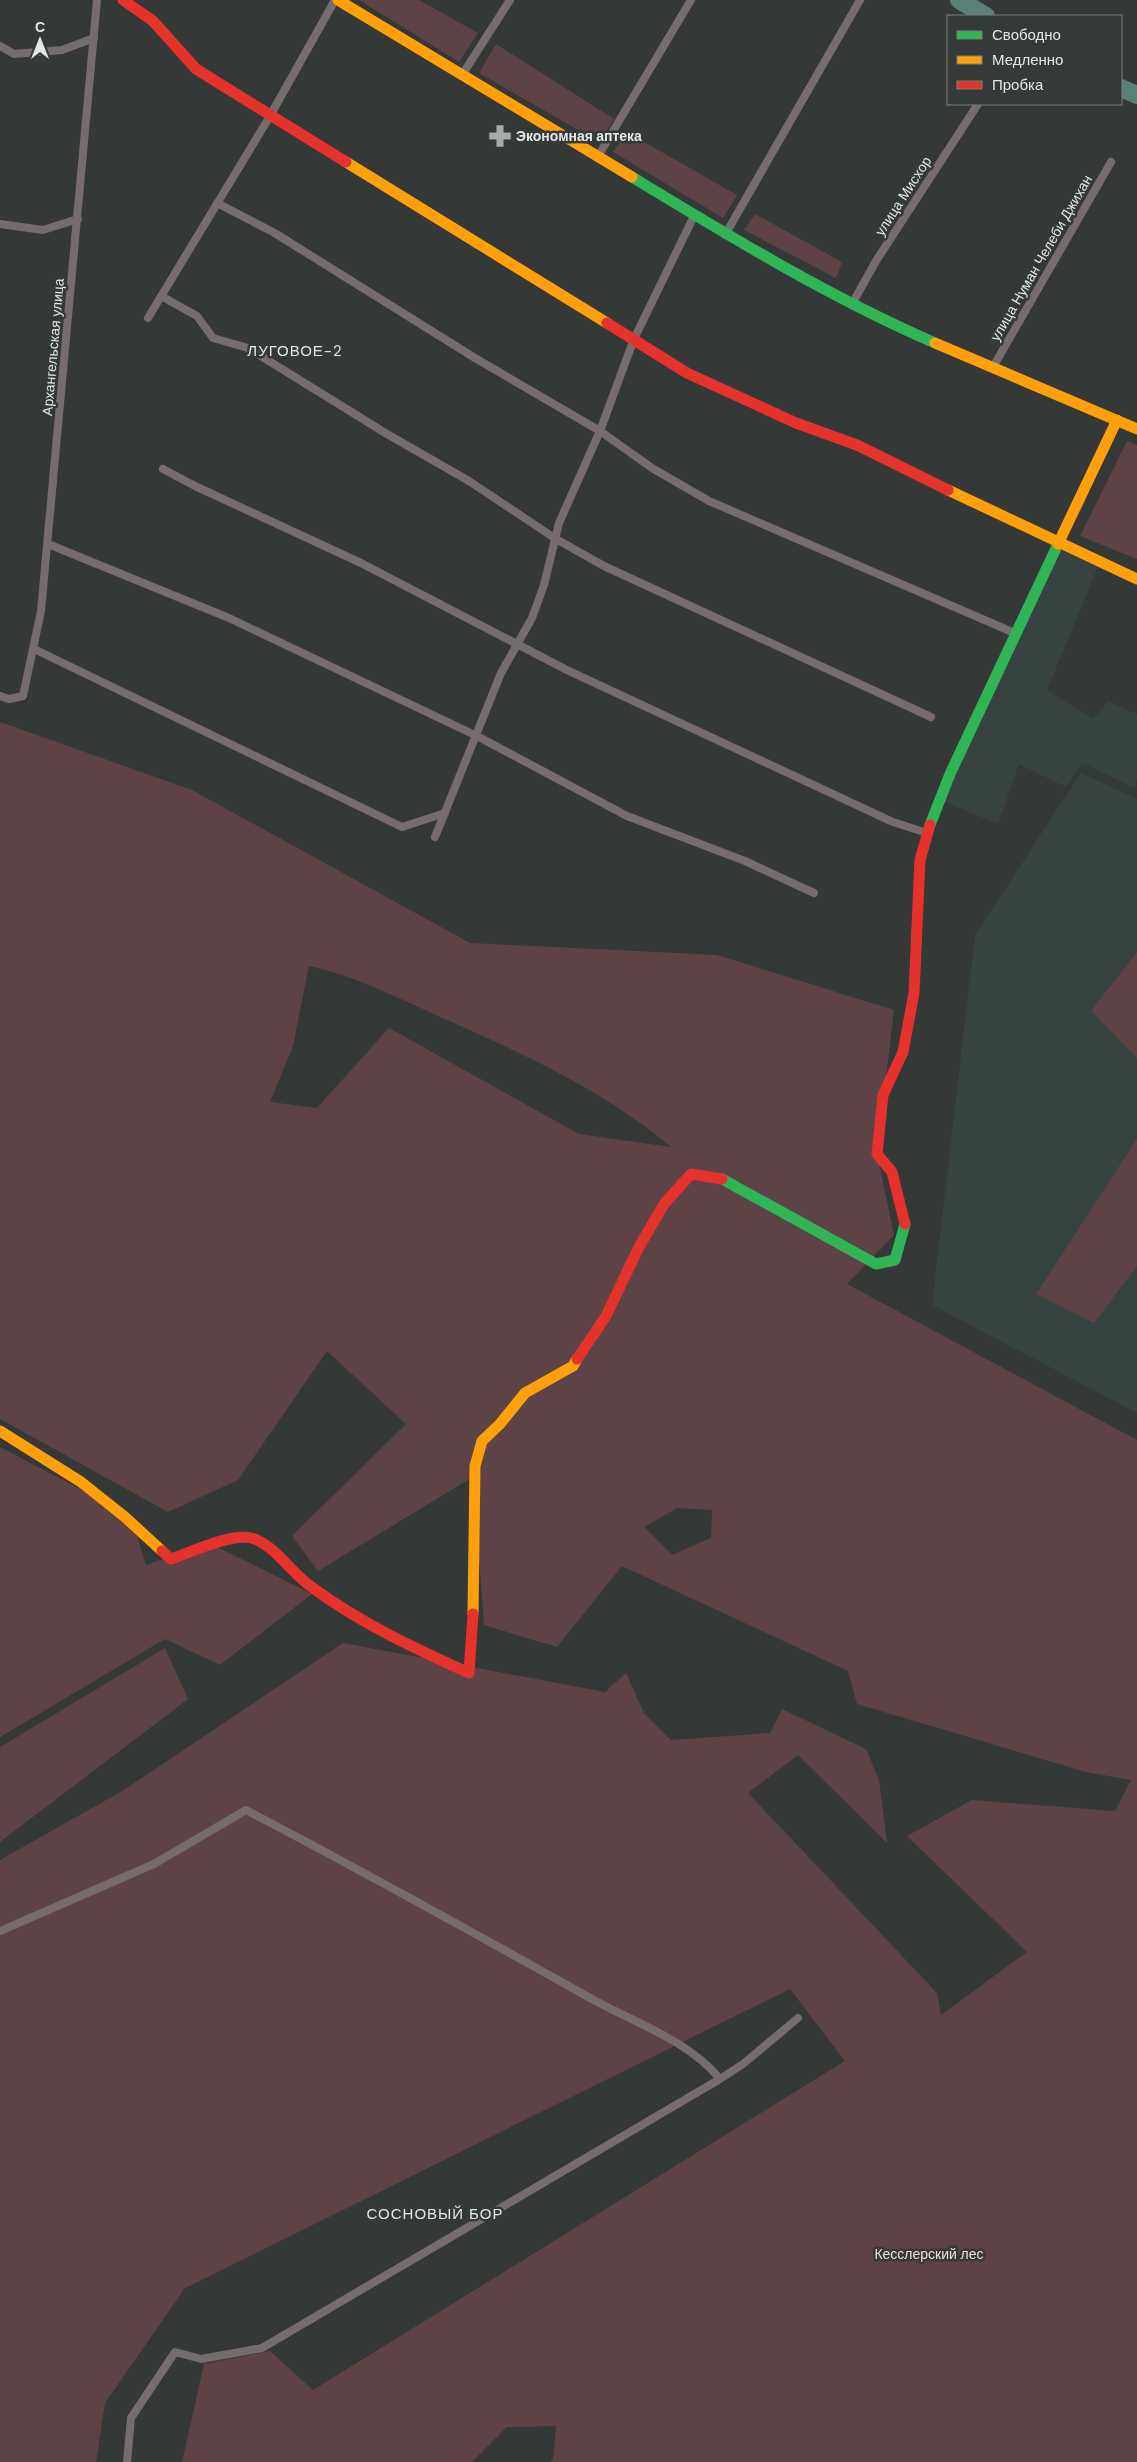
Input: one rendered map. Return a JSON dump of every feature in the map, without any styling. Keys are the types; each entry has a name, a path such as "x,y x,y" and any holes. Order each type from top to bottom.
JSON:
{"street":[{"name":"Архангельская улица","path":"0,696 8,699 23,696 41,611 97,0"},
{"path":"123,0 135,6 155,24 196,68 270,116 687,373 796,423 857,445 1059,544 1137,579"},
{"path":"462,75 510,0"},
{"path":"597,158 690,0"},
{"path":"725,235 860,0"},
{"path":"148,318 339,1 725,235 852,304 884,320 1137,428"},
{"path":"0,46 14,54 62,50 94,38"},
{"name":"улица Мисхор","path":"852,304 876,261 977,105"},
{"name":"улица Нуман Челеби Джихан","path":"993,367 1111,162"},
{"path":"216,203 273,232 475,358 600,432 652,468 709,501 1017,634"},
{"path":"435,837 501,673 532,618 544,586 559,523 600,432 634,339 694,216"},
{"path":"0,224 43,230 78,219"},
{"path":"161,296 197,316 213,338 248,348 387,434 469,481 556,539 604,566 931,717"},
{"path":"0,1431 81,1482 125,1517 171,1559 236,1537 254,1539 278,1555 311,1586 390,1637 469,1673 474,1466 482,1441 500,1424 525,1393 573,1366 606,1316 639,1247 664,1204 691,1174 724,1178 876,1264 895,1260 906,1221 892,1172 877,1154 883,1095 903,1052 914,993 920,860 927,833 950,774 1116,420"},
{"path":"163,469 195,486 361,563 564,670 894,822 927,833"},
{"path":"48,544 229,618 477,736 627,816 745,860 814,893"},
{"path":"34,649 402,827 445,813"},
{"path":"0,1931 154,1864 246,1810 384,1882 606,2007 687,2049 712,2069 720,2079"},
{"path":"128,2462 131,2418 175,2352 201,2359 262,2348 720,2079 743,2064 798,2018"}],"shaded area":[{"path":"1061,549 1098,567 1047,690 1093,719 1108,701 1137,714 1137,777 1135,788 1082,763 1066,787 1019,764 998,824 941,800"},
{"path":"1081,773 1137,799 1137,1413 932,1305 975,935"}],"green space":[{"path":"359,0 419,0 478,33 459,62"},
{"path":"496,44 614,119 599,142 479,73"},
{"path":"627,132 737,195 723,218 613,152"},
{"path":"755,214 842,262 836,278 744,230"},
{"path":"1127,441 1137,445 1137,559 1080,536"},
{"name":"Кесслерский лес","path":"0,722 192,790 470,943 717,955 894,1010 877,1154 894,1235 847,1284 1137,1440 1137,2462 550,2462 553,2459 556,2426 507,2427 472,2462 182,2462 204,2364 270,2351 313,2390 845,2061 790,1989 185,2288 105,2403 96,2462 0,2462 0,1860 124,1790 343,1643 605,1692 626,1673 644,1713 671,1740 770,1733 782,1709 866,1749 879,1780 887,1843 798,1755 748,1793 937,1993 941,2015 1027,1952 907,1836 972,1800 1115,1811 1131,1780 1086,1772 857,1704 848,1671 622,1566 557,1647 484,1625 474,1492 476,1475 318,1571 292,1536 406,1424 327,1351 238,1480 168,1512 0,1419","holes":["309,966 342,975 374,987 528,1057 617,1107 671,1147 579,1134 389,1028 317,1108 270,1102 293,1046","677,1508 712,1510 711,1538 672,1555 644,1527"]},
{"path":"1137,952 1137,1058 1091,1011"},
{"path":"1137,1139 1137,1266 1094,1323 1036,1294"},
{"path":"0,1447 131,1516 146,1565 209,1543 312,1594 220,1665 165,1639 0,1737"},
{"path":"165,1648 188,1699 0,1842 0,1747"}],"waterway":[{"path":"959,0 984,15"},
{"path":"1122,88 1137,95"}],"traffic: fast":[{"path":"632,177 743,244 819,286 935,343"},
{"path":"930,825 950,774 1058,544"},
{"path":"722,1179 876,1264 895,1260 905,1224"}],"traffic: slow":[{"path":"338,0 632,177"},
{"path":"346,162 607,323"},
{"path":"935,343 1137,429"},
{"path":"1058,544 1117,420"},
{"path":"948,490 1137,579"},
{"path":"473,1614 475,1466 482,1441 500,1424 525,1393 573,1366 577,1359"},
{"path":"0,1431 81,1482 125,1517 162,1551"}],"traffic: jam":[{"path":"123,0 153,21 196,69 346,162"},
{"path":"607,323 687,373 796,423 857,445 948,490"},
{"path":"905,1224 892,1172 877,1154 883,1095 903,1052 914,993 920,860 930,825"},
{"path":"577,1359 606,1316 639,1247 664,1204 691,1174 722,1179"},
{"path":"162,1551 171,1559 225,1540 246,1537 255,1539 278,1555 305,1582 350,1613 408,1645 469,1673 473,1614"}],"place":[{"name":"Экономная аптека","path":"500,136"}],"district":[{"name":"ЛУГОВОЕ-2","path":"295,351"},
{"name":"СОСНОВЫЙ БОР","path":"435,2214"}]}
